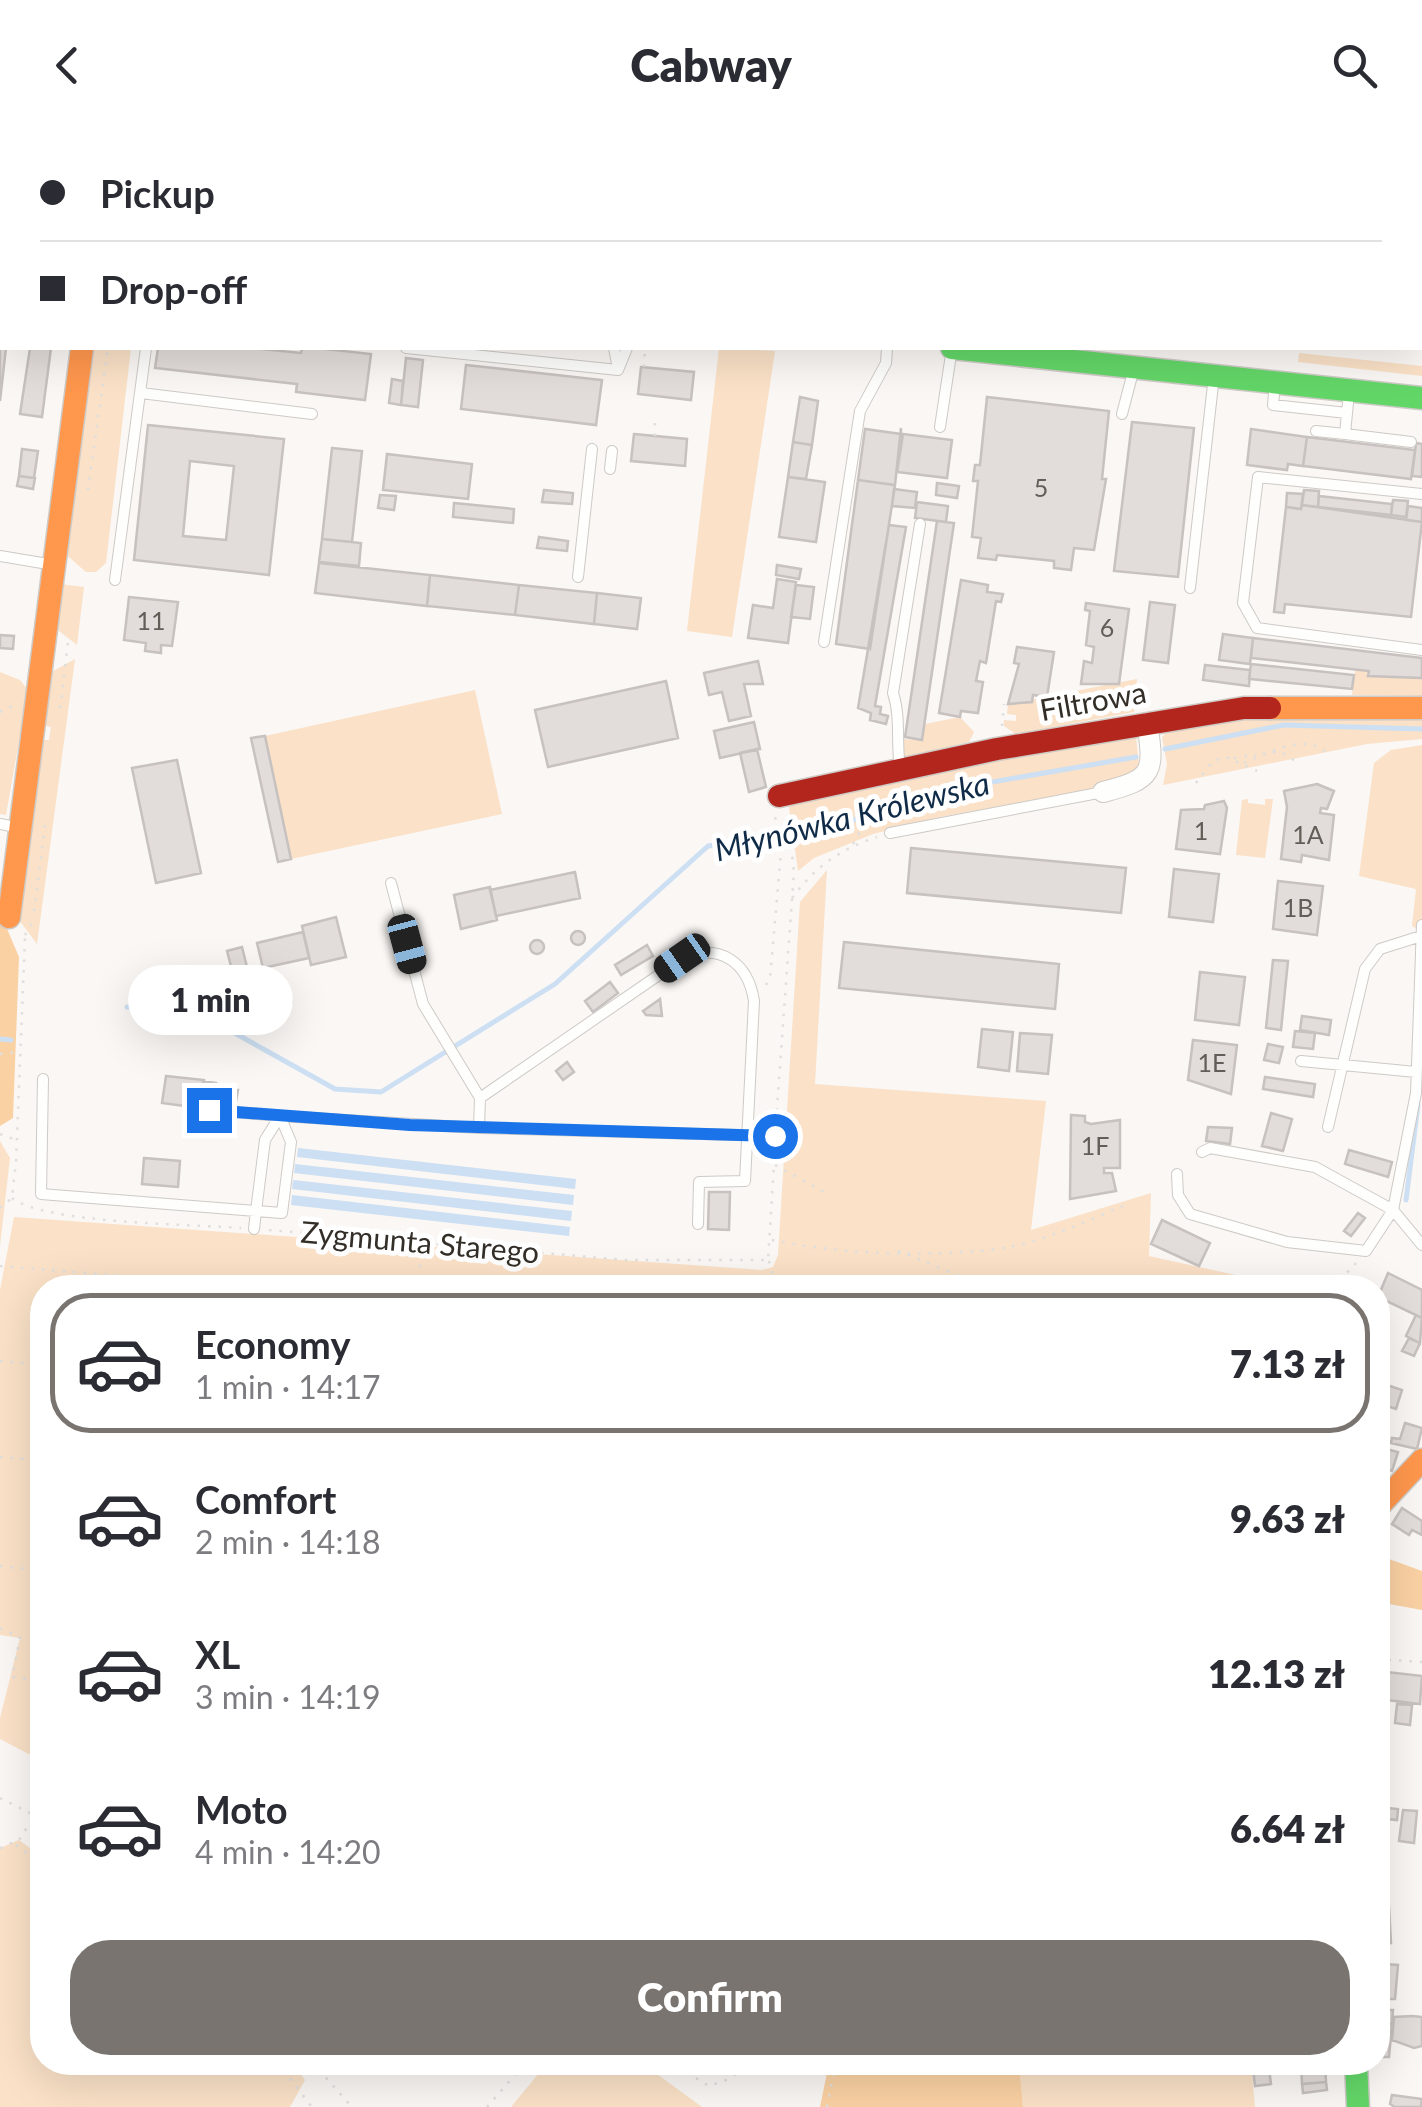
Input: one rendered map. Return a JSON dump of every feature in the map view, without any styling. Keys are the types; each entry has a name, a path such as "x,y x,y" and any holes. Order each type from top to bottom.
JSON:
{"street":[{"path":"9,917 10,826 54,565 82,350"},
{"path":"981,350 1143,361 1214,375 1275,381 1348,401 1422,398"},
{"name":"Filtrowa","path":"779,796 1147,722 1244,708 1422,708"},
{"path":"1103,792 1147,776 1151,760 1147,722"},
{"path":"1390,1494 1422,1460"},
{"path":"1357,2075 1358,2107"}],"lane":[{"path":"116,580 146,350"},
{"path":"425,350 618,370"},
{"path":"614,350 618,370"},
{"path":"618,370 626,350"},
{"path":"824,642 860,411 886,363 887,350"},
{"path":"940,426 952,350"},
{"path":"1122,414 1143,361"},
{"path":"1190,588 1214,375"},
{"path":"141,393 312,414"},
{"path":"1345,434 1348,401"},
{"path":"1316,431 1411,442"},
{"path":"578,577 592,450"},
{"path":"610,469 612,452"},
{"path":"1422,494 1258,476 1243,604 1257,628 1422,650"},
{"path":"893,771 899,711 894,693 920,524"},
{"path":"0,556 54,565"},
{"path":"890,832 1103,792"},
{"path":"391,883 423,1004 480,1098 479,1128"},
{"path":"1177,1174 1178,1195 1190,1214 1288,1242 1366,1251 1392,1210 1409,1136 1416,1072 1422,925"},
{"path":"1328,1127 1365,969 1380,949 1421,936"},
{"path":"480,1098 694,953 708,951 730,957 748,978 754,1003 745,1180 699,1182 698,1224"},
{"path":"1300,1061 1416,1072"},
{"path":"43,1079 41,1194 282,1214 290,1142 280,1116"},
{"path":"209,1110 479,1128 775,1136"},
{"path":"254,1229 265,1140 280,1116"},
{"path":"1202,1152 1210,1148 1315,1167 1392,1210 1422,1244"}],"path":[{"path":"86,500 108,350"},
{"path":"644,367 646,350"},
{"path":"654,436 656,422"},
{"path":"59,713 69,629"},
{"path":"1071,692 1090,702 1093,714"},
{"path":"1002,726 1004,704"},
{"path":"1196,783 1213,761 1306,744 1323,748 1330,756"},
{"path":"1283,751 1298,762"},
{"path":"1244,762 1259,755"},
{"path":"1234,758 1257,771"},
{"path":"852,845 893,771"},
{"path":"0,1208 12,1198 25,935 31,928 42,864 45,815"},
{"path":"773,1275 768,1260 791,900 790,832"},
{"path":"791,900 810,874 852,845 890,832"},
{"path":"754,1003 770,978 781,833"},
{"path":"0,1054 21,1052"},
{"path":"0,1134 17,1140"},
{"path":"774,1164 826,1193"},
{"name":"Zygmunta Starego","path":"12,1198 26,1208 70,1214 626,1260 768,1260"},
{"path":"770,1240 823,1251 991,1250 1075,1226 1130,1203"},
{"path":"419,1275 422,1242"},
{"path":"897,1251 957,1275"},
{"path":"1345,1275 1366,1251"},
{"path":"0,1266 110,1275"},
{"path":"0,1361 30,1364"},
{"path":"0,1457 30,1459"},
{"path":"0,1566 30,1570"},
{"path":"0,1628 20,1638 12,1677 30,1679"},
{"path":"1390,1660 1422,1662"},
{"path":"0,1798 30,1813"},
{"path":"0,1848 13,1843 30,1822"},
{"path":"13,1843 30,1856"},
{"path":"285,2075 297,2094 312,2107"},
{"path":"324,2075 352,2107"},
{"path":"487,2107 515,2075"},
{"path":"691,2075 709,2086 735,2075"},
{"path":"827,2107 833,2075"}],"shaded area":[{"path":"89,350 131,350 106,563 96,572 86,572 63,552"},
{"path":"719,350 775,351 732,637 687,631"},
{"path":"1299,353 1422,366 1422,376 1298,362"},
{"path":"60,584 84,587 77,645 54,627"},
{"path":"75,659 37,944 16,916 40,740 49,740 51,727 42,725 48,674"},
{"path":"1355,670 1369,671 1369,676 1422,678 1422,696 1352,695"},
{"path":"0,672 20,680 28,690 6,815 0,814"},
{"path":"1137,679 1134,712 1016,734 1004,726 1004,720 1016,721 1016,715 1007,714 1008,704"},
{"path":"475,690 502,814 291,859 265,736"},
{"path":"1422,714 1422,739 1367,744 1163,785 1167,764 1162,737 1180,721"},
{"path":"960,717 974,732 969,742 901,758 899,739 922,740 925,724"},
{"path":"1136,737 1139,765 1132,773 1101,788 940,817 873,834 814,858 798,871 788,800 879,780"},
{"path":"1422,745 1422,932 1412,926 1416,889 1359,876 1374,763 1391,750"},
{"path":"1248,799 1248,803 1265,805 1265,799 1273,799 1265,858 1236,855 1242,800"},
{"path":"827,870 815,1084 1046,1101 1031,1230 1151,1193 1149,1256 1235,1275 30,1275 30,1755 0,1739 0,1718 20,1638 0,1635 0,1290 14,1217 762,1270 773,1267 778,1255 800,902"},
{"path":"0,923 5,924 19,957 13,1118 0,1126"},
{"path":"0,1141 10,1158 0,1246"},
{"path":"1390,1559 1422,1571 1422,1610 1390,1604"},
{"path":"19,1840 30,1848 30,2075 301,2075 305,2080 290,2107 0,2107 0,1848"},
{"path":"537,2075 658,2075 702,2107 511,2107"},
{"path":"827,2075 1020,2075 1023,2107 820,2107"},
{"path":"1020,2075 1252,2075 1255,2107 1023,2107"}],"water":[{"path":"298,1148 576,1179 575,1189 297,1157"},
{"path":"295,1164 574,1195 573,1205 294,1173"},
{"path":"293,1180 572,1211 571,1221 292,1189"},
{"path":"292,1195 570,1227 569,1236 291,1205"}],"building":[{"path":"0,350 6,350 0,401"},
{"path":"30,350 51,350 42,417 20,414"},
{"path":"158,350 334,350 371,354 365,400 296,392 297,384 155,368"},
{"path":"406,358 423,360 418,407 401,405"},
{"path":"466,365 602,380 596,425 461,409"},
{"path":"641,367 694,372 691,400 638,394"},
{"path":"392,379 403,381 401,405 389,403"},
{"path":"800,397 818,401 812,445 793,442"},
{"path":"987,397 1109,411 1102,479 1106,479 1094,550 1074,548 1071,570 1054,568 1054,561 997,555 996,560 978,558 981,538 972,537 978,481 973,481 975,465 980,465"},
{"path":"1132,422 1194,428 1178,577 1114,571"},
{"path":"148,425 284,439 269,575 134,560","holes":["190,461 234,466 226,540 183,536"]},
{"path":"865,429 900,434 895,485 858,480"},
{"path":"1251,429 1307,437 1303,466 1288,464 1287,470 1247,465"},
{"path":"634,434 687,439 685,466 631,461"},
{"path":"903,434 952,440 947,478 897,472"},
{"path":"1307,437 1415,450 1411,479 1303,466"},
{"path":"793,442 812,445 806,479 788,477"},
{"path":"1416,443 1422,444 1422,477 1412,476"},
{"path":"332,448 362,451 352,542 322,539"},
{"path":"22,449 38,451 34,478 19,476"},
{"path":"387,454 472,464 468,499 383,490"},
{"path":"19,476 35,478 33,489 17,486"},
{"path":"788,477 825,482 816,542 779,537"},
{"path":"858,480 895,485 870,649 836,644"},
{"path":"937,483 959,486 957,498 936,495"},
{"path":"894,489 917,492 915,508 892,506"},
{"path":"544,490 573,493 572,504 542,502"},
{"path":"1304,490 1319,491 1318,507 1302,505"},
{"path":"1287,493 1303,494 1301,509 1286,507"},
{"path":"380,495 396,496 394,510 378,508"},
{"path":"1319,496 1392,504 1391,515 1318,507"},
{"path":"1393,500 1408,501 1406,517 1391,515"},
{"path":"917,502 948,506 946,522 915,518"},
{"path":"454,503 514,509 513,523 453,517"},
{"path":"1302,505 1422,522 1411,617 1285,604 1284,613 1274,612 1286,507 1301,509"},
{"path":"1408,506 1422,508 1422,522 1406,520"},
{"path":"937,521 954,523 922,740 905,737"},
{"path":"889,525 906,527 875,706 881,707 880,714 888,716 886,724 870,720 871,713 858,708"},
{"path":"539,537 568,541 567,551 537,548"},
{"path":"322,539 361,543 359,566 319,562"},
{"path":"319,563 430,575 427,606 315,593"},
{"path":"777,565 801,569 799,579 776,575"},
{"path":"430,575 519,585 515,615 427,606"},
{"path":"777,579 796,582 788,643 748,638 753,605 773,608"},
{"path":"961,580 988,585 987,592 1003,594 1001,602 996,601 986,663 980,661 976,681 983,682 978,713 961,711 960,717 939,713"},
{"path":"519,585 597,593 594,624 515,615"},
{"path":"796,585 814,587 810,619 791,617"},
{"path":"597,593 641,598 637,629 594,624"},
{"path":"129,597 178,602 172,646 161,645 161,653 145,651 146,643 124,640"},
{"path":"1150,602 1175,605 1168,663 1143,660"},
{"path":"1086,603 1129,609 1119,684 1081,684 1084,661 1092,663 1094,647 1086,645 1090,611 1085,610"},
{"path":"1223,634 1253,638 1250,664 1219,660"},
{"path":"0,635 14,636 13,649 0,648"},
{"path":"1253,638 1422,658 1422,678 1368,676 1369,671 1251,658"},
{"path":"1017,647 1054,652 1047,697 1033,695 1032,702 1008,704 1019,664 1014,663"},
{"path":"758,661 763,684 744,684 751,716 729,721 722,692 709,695 704,673"},
{"path":"1251,664 1354,675 1352,689 1249,679"},
{"path":"1205,665 1250,670 1249,686 1203,680"},
{"path":"666,681 678,738 548,767 535,710"},
{"path":"754,722 760,749 720,758 714,731"},
{"path":"265,736 291,859 278,862 251,738"},
{"path":"757,749 766,787 749,792 740,753"},
{"path":"177,760 201,873 156,883 132,768"},
{"path":"1317,784 1334,791 1327,809 1321,808 1320,813 1334,815 1329,860 1302,855 1301,862 1281,859 1287,807 1284,791"},
{"path":"1224,801 1227,808 1220,854 1176,849 1181,810 1204,809 1205,805"},
{"path":"911,848 1126,868 1121,913 907,893"},
{"path":"1174,869 1219,874 1213,922 1169,917"},
{"path":"575,872 580,898 496,916 490,890"},
{"path":"1278,881 1323,886 1317,935 1273,929"},
{"path":"490,887 497,920 461,929 454,895"},
{"path":"336,917 346,957 311,965 302,926"},
{"path":"578,931 585,938 578,945 571,938"},
{"path":"303,932 309,958 263,968 257,943"},
{"path":"537,940 544,947 537,954 530,947"},
{"path":"844,942 1059,964 1055,1009 839,988"},
{"path":"647,945 653,956 621,975 615,965"},
{"path":"242,947 247,967 232,970 227,951"},
{"path":"1273,960 1288,961 1281,1030 1266,1028"},
{"path":"1200,972 1245,977 1239,1025 1195,1020"},
{"path":"610,982 618,993 593,1012 585,1001"},
{"path":"285,994 292,1001 285,1008 278,1001"},
{"path":"660,999 662,1016 646,1015 643,1011"},
{"path":"1302,1016 1331,1020 1329,1035 1300,1030"},
{"path":"982,1029 1013,1032 1009,1071 978,1067"},
{"path":"1295,1031 1315,1033 1313,1049 1293,1047"},
{"path":"1020,1033 1052,1035 1048,1074 1017,1071"},
{"path":"1193,1040 1237,1045 1231,1094 1188,1080"},
{"path":"1268,1044 1283,1047 1279,1063 1264,1060"},
{"path":"567,1062 574,1072 563,1080 556,1071"},
{"path":"166,1076 204,1080 200,1108 162,1103"},
{"path":"1265,1077 1315,1084 1313,1097 1263,1089"},
{"path":"203,1081 216,1083 215,1090 238,1090 235,1107 201,1102"},
{"path":"1271,1113 1292,1119 1283,1151 1262,1146"},
{"path":"1071,1115 1085,1116 1085,1122 1091,1124 1120,1120 1120,1168 1104,1168 1104,1173 1112,1173 1116,1191 1070,1199"},
{"path":"1208,1127 1232,1128 1230,1144 1206,1141"},
{"path":"1349,1150 1392,1162 1388,1177 1345,1164"},
{"path":"144,1158 180,1161 178,1187 142,1184"},
{"path":"709,1192 730,1192 729,1230 708,1229"},
{"path":"1358,1213 1365,1218 1351,1236 1344,1231"},
{"path":"1162,1220 1210,1243 1199,1266 1151,1244"},
{"path":"1387,1275 1422,1290 1422,1318 1390,1303"},
{"path":"1416,1315 1422,1318 1420,1343 1406,1336"},
{"path":"1409,1338 1420,1343 1414,1356 1402,1351"},
{"path":"1390,1386 1402,1390 1396,1409 1390,1407"},
{"path":"1405,1423 1422,1428 1417,1449 1391,1443 1392,1438 1400,1439"},
{"path":"1390,1450 1398,1452 1390,1470"},
{"path":"1402,1508 1422,1521 1422,1535 1412,1530 1409,1535 1392,1524"},
{"path":"1390,1672 1422,1676 1420,1704 1390,1700"},
{"path":"1397,1704 1412,1705 1410,1725 1395,1723"},
{"path":"1390,1808 1398,1809 1397,1820 1390,1819"},
{"path":"1403,1810 1417,1811 1414,1843 1399,1841"},
{"path":"1390,1964 1398,1965 1395,1999 1390,1999"},
{"path":"1394,2017 1422,2017 1422,2046 1414,2048 1392,2040"},
{"path":"1254,2075 1270,2075 1271,2084 1255,2086"},
{"path":"1302,2075 1326,2075 1326,2082 1302,2084"},
{"path":"1326,2082 1327,2090 1303,2093 1302,2084"},
{"path":"1392,2095 1422,2099 1421,2107 1395,2107 1390,2104"}],"waterway":[{"name":"Młynówka Królewska","path":"1165,749 1284,725 1422,729"},
{"name":"Młynówka Królewska","path":"127,1007 167,1004 195,1011 335,1089 381,1092 555,984 708,846 824,829 958,788 1136,757"},
{"name":"Młynówka Królewska","path":"0,1039 11,1040"},
{"path":"1406,1200 1418,1105"}],"traffic: fast":[{"path":"971,350 1422,398"},
{"path":"1357,2075 1358,2107"}],"traffic: slow":[{"path":"9,917 82,350"},
{"path":"1270,708 1422,708"},
{"path":"1390,1494 1422,1460"}],"traffic: jam":[{"path":"779,796 997,749 1244,708 1270,708"}],"route":[{"path":"209,1110 410,1125 775,1136"}]}
